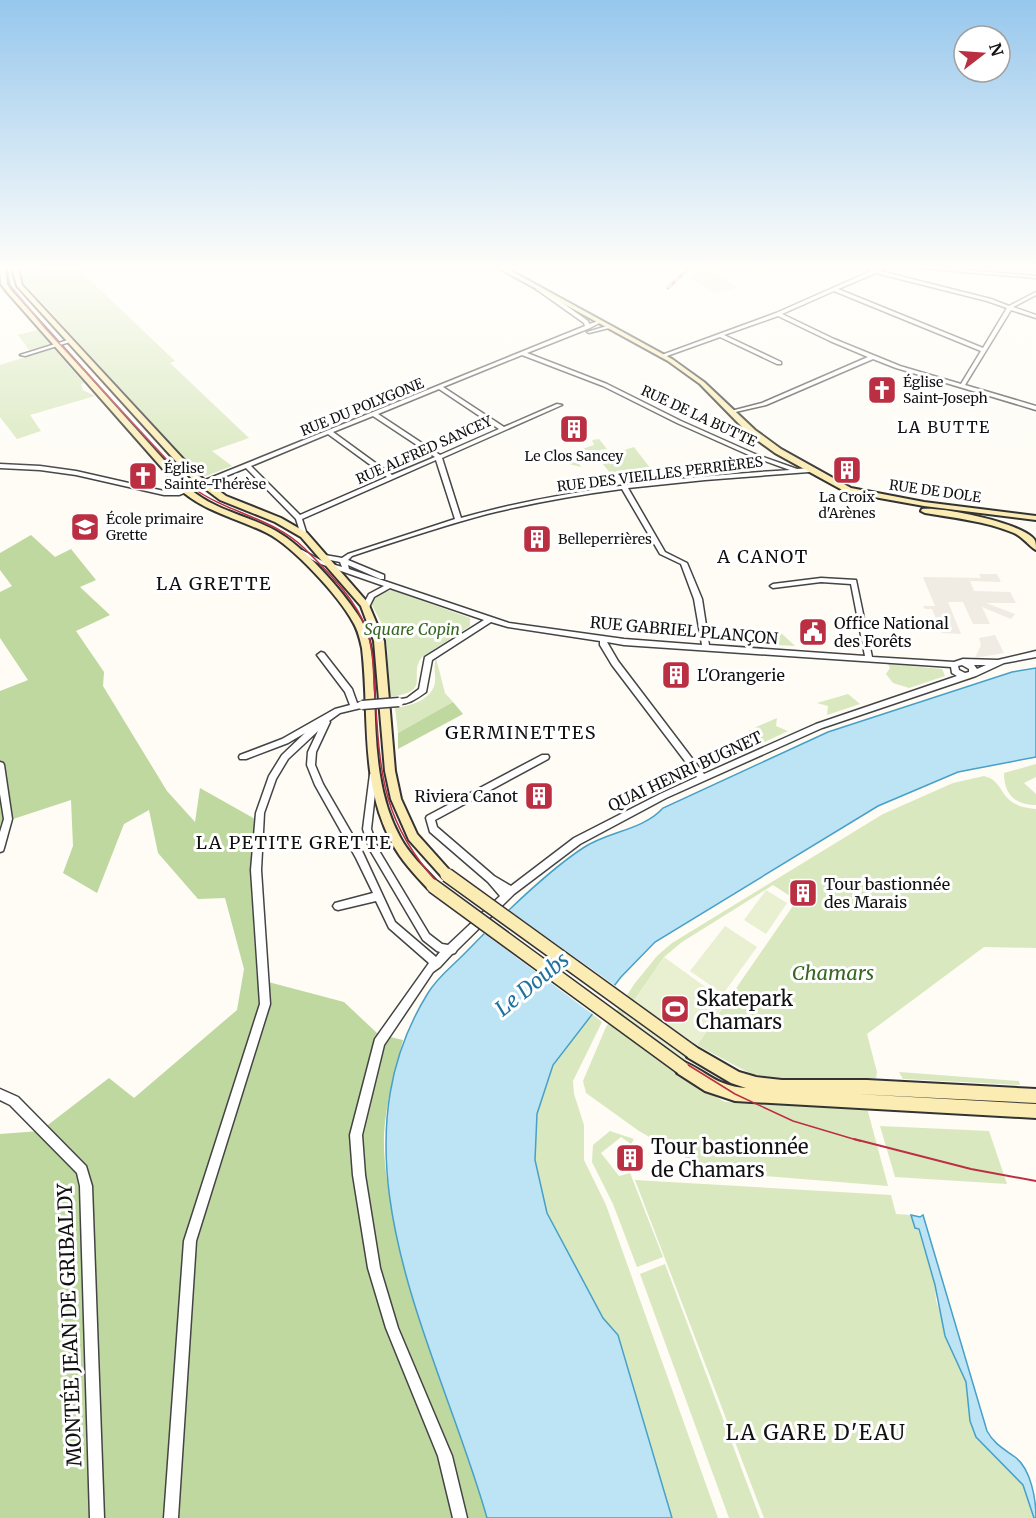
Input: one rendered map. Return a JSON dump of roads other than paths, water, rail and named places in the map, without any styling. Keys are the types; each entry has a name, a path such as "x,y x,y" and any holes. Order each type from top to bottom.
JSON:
{"main road":[{"path":"49,337 187,490 207,505 281,538 350,610 362,634 367,657 373,776 383,816 394,840 418,872 433,886 710,1086 735,1094 1036,1111"},
{"path":"66,337 203,484 223,498 278,520 304,535 366,607 379,641 390,771 396,799 413,837 447,875 692,1052 736,1078 756,1084 782,1087 867,1087 1036,1096"},
{"name":"RUE DE DOLE","path":"626,337 662,356 702,382 764,441 809,470 855,493 1036,516"},
{"name":"RUE DE DOLE","path":"834,482 880,495 1036,516"},
{"path":"855,493 873,500 1004,526 1035,543"}],"street":[{"name":"RUE DU POLYGONE","path":"0,466 76,473 164,493 187,490 567,337"},
{"name":"RUE DU POLYGONE","path":"562,339 570,337"},
{"path":"662,356 715,337"},
{"path":"724,337 780,363"},
{"path":"828,337 872,357 1036,408"},
{"path":"951,337 983,350"},
{"path":"962,386 992,337"},
{"path":"23,355 70,341"},
{"name":"RUE DE LA BUTTE","path":"525,354 605,385 679,422 753,455 797,471"},
{"path":"733,412 764,404 872,357"},
{"path":"441,388 502,428"},
{"name":"RUE ALFRED SANCEY","path":"299,518 559,405"},
{"path":"375,415 438,456 459,521"},
{"path":"330,433 392,478"},
{"path":"248,466 299,518 304,535"},
{"name":"RUE DES VIEILLES PERRIÈRES","path":"343,560 459,521 532,502 624,487 809,470"},
{"path":"624,487 662,553 682,561 698,599 706,648"},
{"name":"RUE GABRIEL PLANÇON","path":"281,538 307,556 332,566 388,582 489,620 603,639 954,665"},
{"name":"RUE GABRIEL PLANÇON","path":"325,557 343,560 388,582"},
{"path":"343,560 346,569"},
{"path":"773,586 821,580 854,582 869,658"},
{"path":"366,607 371,596 388,582"},
{"path":"243,757 285,741 329,716 358,706 408,700 423,690 428,659 489,620"},
{"path":"603,639 615,663 702,779"},
{"path":"1002,661 964,676 955,671 954,665 1002,661 1036,654"},
{"path":"321,656 358,706"},
{"path":"966,663 974,672"},
{"name":"QUAI HENRI BUGNET","path":"460,1518 445,1455 392,1328 374,1268 356,1135 379,1043 430,969 509,893 577,841 636,809 819,726 964,676"},
{"path":"329,716 312,752 311,765 319,785 360,856 392,925 437,964"},
{"path":"171,1518 190,1240 265,1004 256,870 260,813 272,778 285,757 329,716"},
{"path":"509,893 433,829 430,818 545,757"},
{"path":"0,765 8,819 0,848"},
{"path":"373,776 367,829 374,850 426,937 440,948 452,950"},
{"path":"338,906 378,896"},
{"name":"MONTÉE JEAN DE GRIBALDY","path":"0,1094 14,1101 66,1153 82,1170 87,1186 97,1518"}],"water":[{"name":"Le Doubs","path":"1036,668 1036,757 958,772 878,806 655,942 621,977 553,1065 537,1114 535,1160 547,1213 603,1318 618,1335 672,1518 487,1518 467,1454 420,1323 401,1256 389,1188 387,1122 399,1057 428,993 443,974 527,893 564,862 593,842 645,822 663,808 828,732 1012,672"},
{"path":"911,1215 920,1217 923,1215 987,1431 996,1443 1015,1457 1025,1469 1034,1494 1036,1518 1034,1518 1023,1485 976,1437 970,1421 966,1382 945,1336 935,1285 919,1229 915,1228"}],"tram line":[{"path":"53,337 193,488 292,538 322,566 349,597 362,619 371,646 379,748 387,796 405,839 419,861 438,883 685,1063 735,1094 793,1121 860,1141"},
{"path":"854,1139 971,1169 1036,1181"}],"place":[{"name":"Église Saint-Joseph","path":"882,390"},
{"name":"Le Clos Sancey","path":"574,429"},
{"name":"La Croix d'Arènes","path":"847,470"},
{"name":"Église Sainte-Thérèse","path":"143,476"},
{"name":"École primaire Grette","path":"85,527"},
{"name":"Belleperrières","path":"537,539"},
{"name":"Office National des Forêts","path":"813,632"},
{"name":"L'Orangerie","path":"676,675"},
{"name":"Riviera Canot","path":"539,796"},
{"name":"Tour bastionnée des Marais","path":"803,893"},
{"name":"Skatepark Chamars","path":"675,1009"},
{"name":"Tour bastionnée de Chamars","path":"630,1158"}],"district":[{"name":"LA BUTTE","path":"944,427"},
{"name":"A CANOT","path":"763,556"},
{"name":"LA GRETTE","path":"214,583"},
{"name":"GERMINETTES","path":"521,732"},
{"name":"LA PETITE GRETTE","path":"294,842"},
{"name":"LA GARE D'EAU","path":"816,1432"}],"park label":[{"name":"Square Copin","path":"412,629"},
{"name":"Chamars","path":"833,972"}]}
